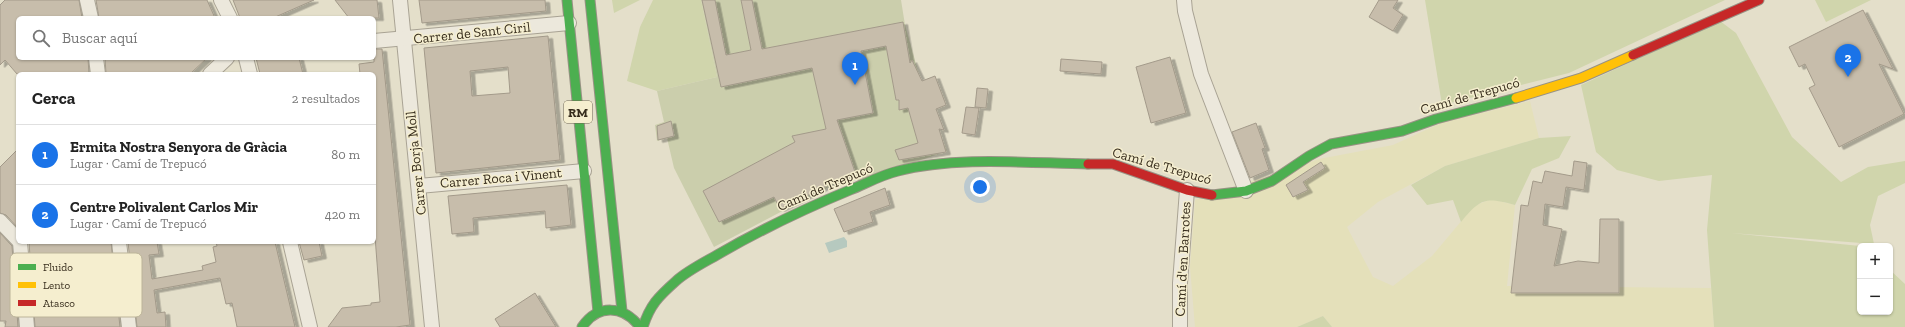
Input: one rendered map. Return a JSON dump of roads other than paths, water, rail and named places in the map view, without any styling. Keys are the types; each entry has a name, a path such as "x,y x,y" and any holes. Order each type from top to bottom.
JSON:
{"street":[{"path":"87,0 91,16"},
{"path":"221,0 229,16"},
{"name":"Carrer Borja Moll","path":"400,0 432,327"},
{"name":"RM","path":"567,0 598,312"},
{"name":"RM","path":"590,0 622,311"},
{"path":"1184,0 1185,11 1201,74 1246,191"},
{"name":"Camí de Trepucó","path":"642,327 649,308 658,298 677,280 702,264 750,236 812,206 898,171 943,164 999,162 1113,164 1187,190 1214,195 1246,191 1272,181 1309,156 1331,144 1366,139 1402,131 1436,119 1506,101 1581,78 1758,0"},
{"name":"Carrer de Sant Ciril","path":"376,41 569,23"},
{"path":"96,60 98,72"},
{"path":"212,72 225,60"},
{"path":"246,60 250,72"},
{"name":"Carrer Roca i Vinent","path":"419,186 584,171"},
{"name":"Camí d'en Barrotes","path":"1180,327 1180,283 1187,190"},
{"path":"0,221 16,238"},
{"path":"290,244 310,327"},
{"path":"582,327 590,317 598,312 606,310 622,311 630,315 642,327"},
{"path":"26,317 27,327"},
{"path":"128,317 129,327"}],"place":[{"name":"Centre Polivalent Carlos Mir","path":"1848,77"},
{"name":"Ermita Nostra Senyora de Gràcia","path":"855,85"}]}
